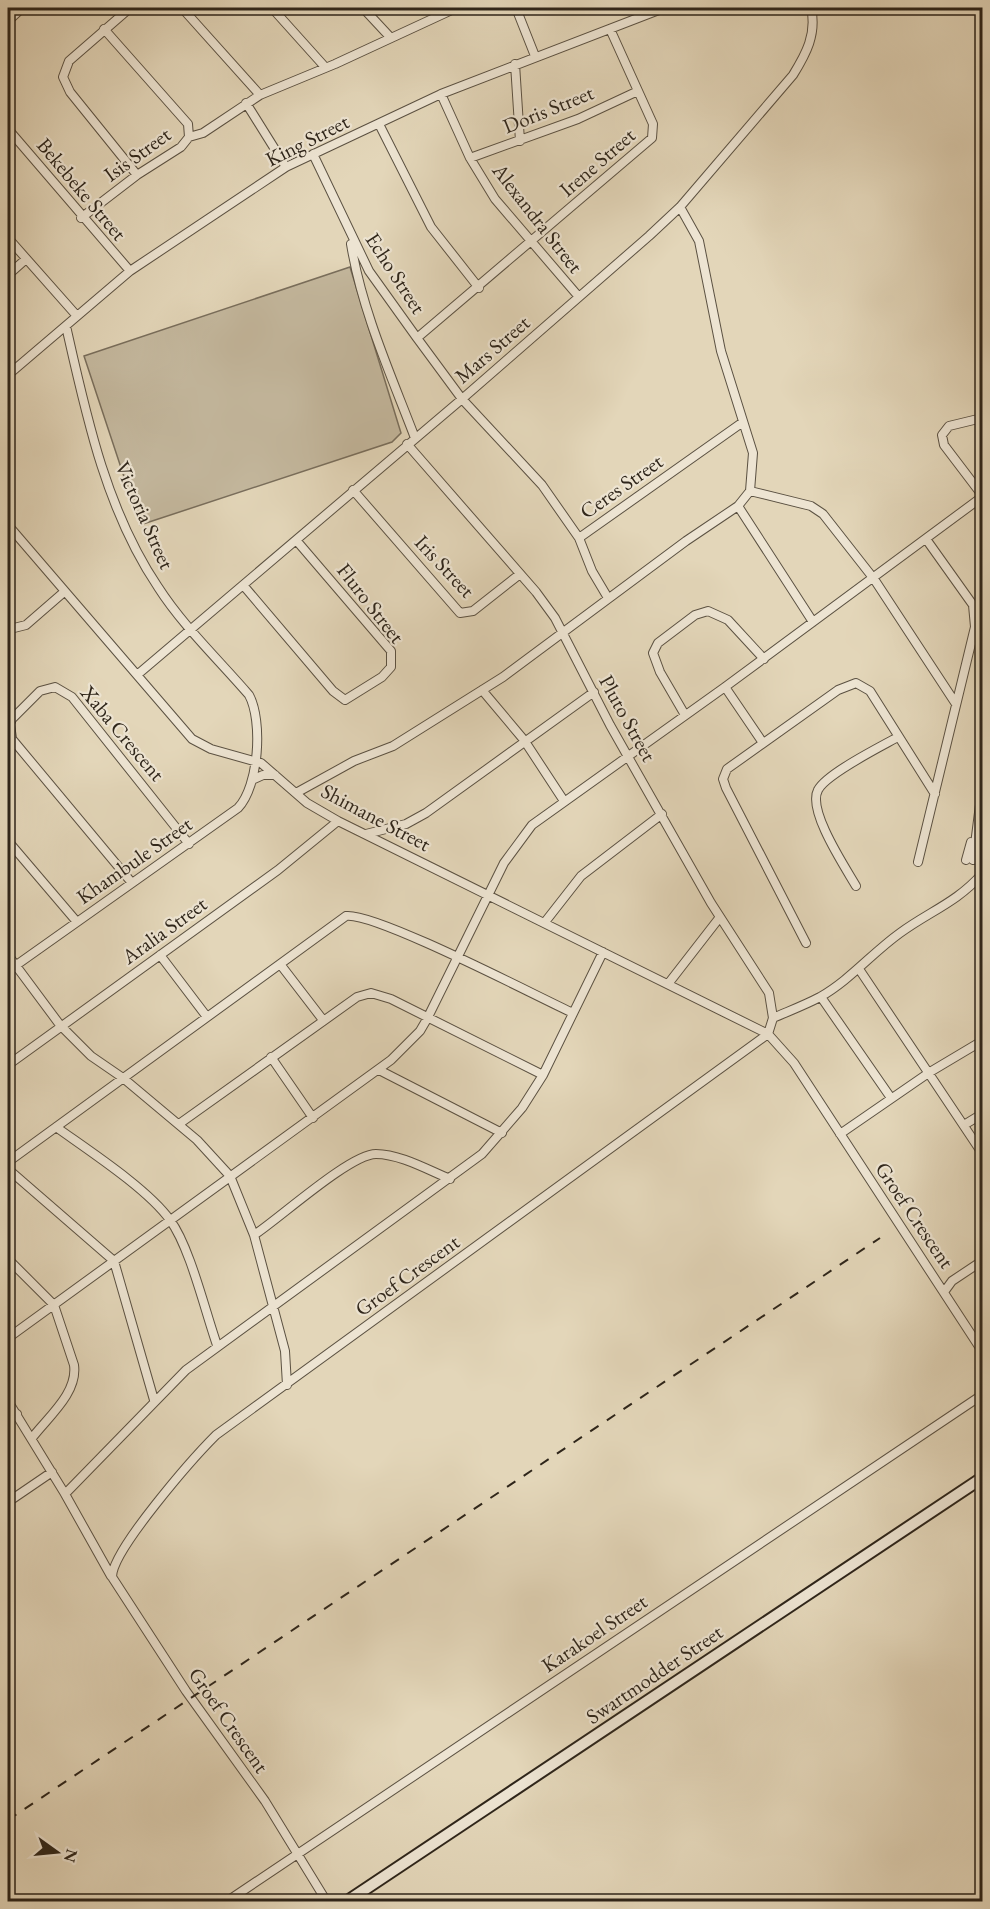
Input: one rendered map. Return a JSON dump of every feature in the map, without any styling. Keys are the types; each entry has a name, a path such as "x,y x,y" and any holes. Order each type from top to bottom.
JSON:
{"main road":[{"name":"Swartmodder Street","path":"346,1902 982,1478"}],"street":[{"path":"8,21 22,8"},
{"path":"129,8 69,61 63,77 70,92 137,175"},
{"path":"182,8 260,94"},
{"path":"272,8 325,67"},
{"path":"363,8 390,37"},
{"path":"189,137 217,125 260,94 456,8"},
{"path":"516,8 535,56"},
{"name":"King Street","path":"8,375 130,271 286,167 441,94 664,8"},
{"name":"Mars Street","path":"136,675 462,399 680,207 793,75 803,59 812,36 814,26 811,8"},
{"name":"Isis Street","path":"81,218 137,175 181,147 189,137 188,124 104,29"},
{"name":"Irene Street","path":"530,243 652,138 653,124 610,29"},
{"path":"515,64 520,141"},
{"name":"Doris Street","path":"470,158 578,119 638,91"},
{"name":"Alexandra Street","path":"441,94 470,158 495,199 530,243 579,297"},
{"path":"246,103 286,167"},
{"path":"379,124 430,227 478,288"},
{"name":"Bekebeke Street","path":"8,129 81,218 130,271"},
{"name":"Echo Street","path":"313,154 369,272 417,338 530,243"},
{"path":"296,793 354,760 393,746 503,677 710,523 738,506 750,491 753,453 721,351 699,241 680,207"},
{"path":"350,236 360,283 415,438"},
{"path":"8,238 76,316"},
{"path":"8,275 26,259"},
{"name":"Victoria Street","path":"66,326 88,425 107,481 135,545 158,587 191,630 249,695 254,704 257,727 254,760"},
{"name":"Ceres Street","path":"417,338 462,399 542,486 579,538 743,422"},
{"path":"8,1338 379,1070 411,1040 427,1019 488,894 522,835 564,801 874,579 982,496 944,445 942,435 949,426 982,418"},
{"name":"Pluto Street","path":"407,444 548,607 628,756 720,917 769,993 773,1018"},
{"name":"Iris Street","path":"353,490 460,613 473,611 520,574"},
{"path":"750,491 818,509 874,579 956,704"},
{"path":"738,506 813,622"},
{"name":"Shimane Street","path":"8,525 192,739 212,749 254,760 296,793 338,821 768,1034"},
{"path":"579,538 592,571 608,598"},
{"path":"918,862 975,615 973,605 926,538"},
{"name":"Fluro Street","path":"243,585 333,691 345,700 382,677 391,667 392,651 296,540"},
{"path":"8,624 14,628 26,625 64,592"},
{"path":"685,715 660,672 653,652 658,644 695,615 708,611 720,614 764,658"},
{"path":"806,943 724,782 727,769 838,690 856,683 870,692 935,794"},
{"name":"Xaba Crescent","path":"132,883 12,739 10,724 12,719 40,691 55,687 72,697 189,843"},
{"path":"725,687 763,743"},
{"path":"482,690 524,740 564,801"},
{"path":"366,834 406,824 426,813 486,772 524,740 594,692"},
{"path":"856,886 816,808 816,794 827,779 898,737"},
{"name":"Khambule Street","path":"8,972 238,808 247,796 252,780 254,760"},
{"path":"252,780 263,775 275,775"},
{"path":"982,789 969,860 982,797"},
{"path":"545,922 581,876 662,814"},
{"name":"Aralia Street","path":"8,1065 60,1025 278,870 338,821"},
{"path":"8,841 77,922"},
{"path":"768,1034 773,1018 821,997 859,969 900,933 939,911 969,889 982,873"},
{"path":"8,1162 335,922 353,915 456,958 573,1013"},
{"path":"669,984 720,917"},
{"path":"65,1494 154,1400 186,1370 217,1345 450,1179 502,1133 522,1108 543,1075 603,952"},
{"path":"8,955 60,1025 91,1056 123,1078 179,1124 230,1176 254,1235 288,1366 287,1385"},
{"path":"160,955 207,1017"},
{"path":"280,964 322,1020"},
{"path":"859,969 982,1153"},
{"path":"179,1124 322,1020 357,997 371,993 391,999 543,1075"},
{"path":"821,997 891,1098"},
{"name":"Groef Crescent","path":"327,1902 298,1854 123,1598 112,1577 114,1563 132,1538 194,1458 216,1435 768,1034 785,1051 982,1351"},
{"path":"840,1134 930,1072 982,1041"},
{"path":"272,1057 313,1118"},
{"path":"379,1070 502,1133"},
{"path":"964,1125 982,1114"},
{"path":"56,1127 128,1181 170,1220 184,1246 217,1345"},
{"path":"254,1235 327,1180 354,1162 372,1154 392,1157 450,1179"},
{"path":"8,1169 114,1261 154,1400"},
{"path":"8,1259 54,1305 74,1365 74,1382 32,1438"},
{"path":"944,1292 952,1281 982,1261"},
{"name":"Karakoel Street","path":"226,1902 982,1395"},
{"path":"8,1401 32,1438 112,1577"},
{"path":"8,1420 17,1414"},
{"path":"8,1502 52,1472"}],"shaded area":[{"path":"350,267 401,433 392,442 140,525 84,356"}],"railway":[{"path":"8,1820 880,1238"}]}
